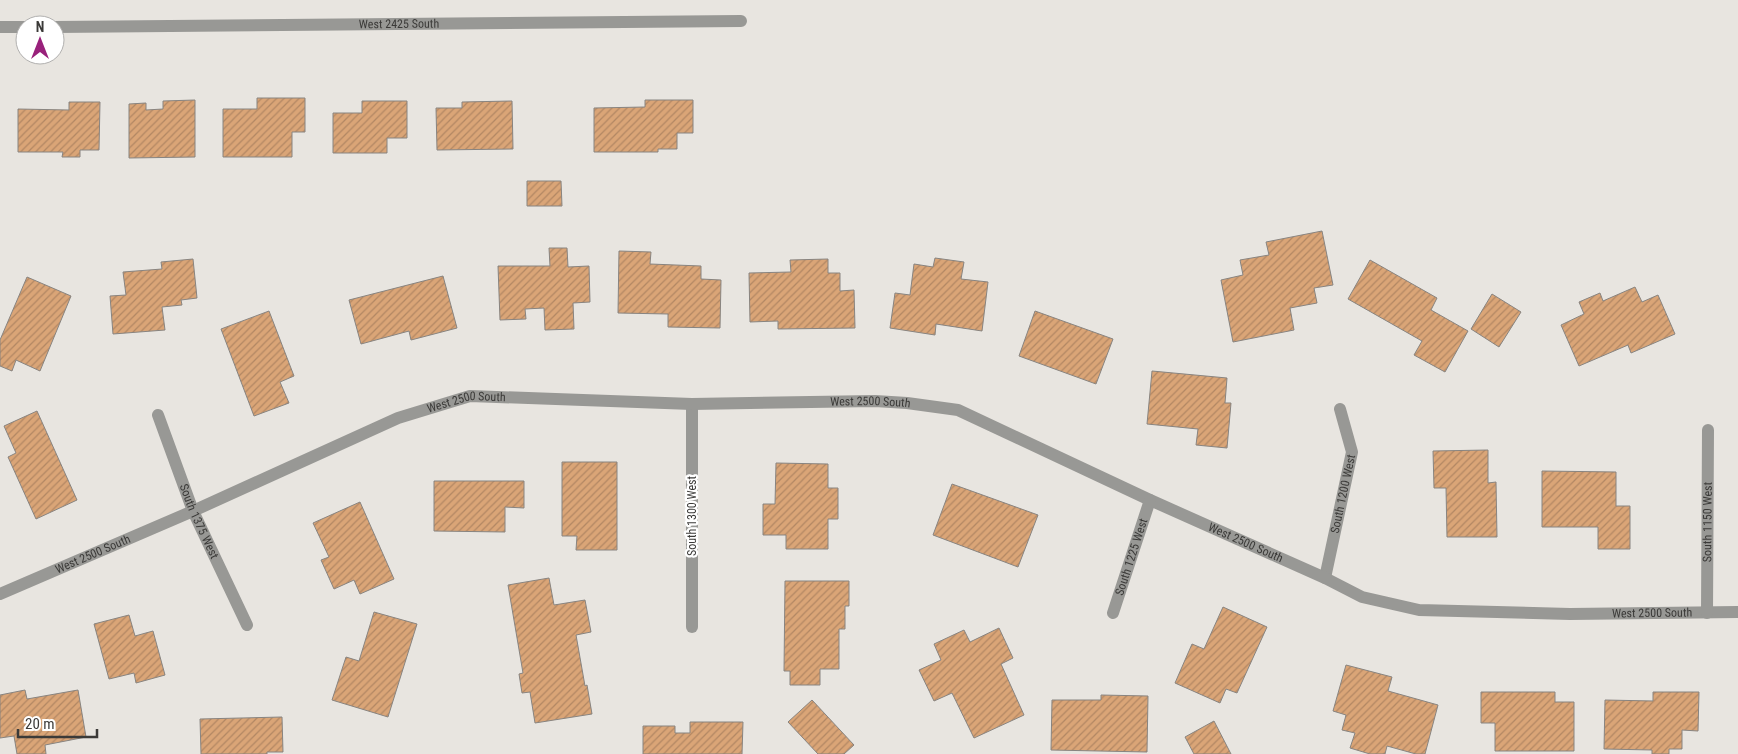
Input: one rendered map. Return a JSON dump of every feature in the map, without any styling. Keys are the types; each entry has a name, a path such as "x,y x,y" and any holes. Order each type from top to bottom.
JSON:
{"street":[{"name":"West 2425 South","path":"65,27 741,21"},
{"path":"0,27 15,27"},
{"name":"West 2500 South","path":"0,594 398,418 470,396 692,404 875,402 907,403 958,410 1150,500 1325,578 1362,597 1419,610 1570,614 1738,612"},
{"name":"South 1300 West","path":"692,404 692,628"},
{"name":"South 1200 West","path":"1325,578 1352,452 1340,409"},
{"name":"South 1375 West","path":"158,415 193,510 247,625"},
{"name":"South 1150 West","path":"1707,613 1708,430"},
{"name":"South 1225 West","path":"1113,613 1150,500"}],"building":[{"path":"257,98 305,98 305,132 292,132 292,157 223,157 223,109 257,109"},
{"path":"195,100 195,157 129,158 129,104 146,103 146,110 163,109 163,101"},
{"path":"645,100 693,100 693,133 677,133 677,149 658,149 658,152 594,152 594,108 645,107"},
{"path":"362,101 407,101 407,138 387,138 387,153 333,153 333,113 362,113"},
{"path":"512,101 513,149 437,150 436,108 462,108 462,102"},
{"path":"69,102 100,102 99,150 80,150 80,157 62,157 63,152 18,152 18,109 69,110"},
{"path":"527,181 561,181 562,206 527,206"},
{"path":"1322,231 1333,285 1314,288 1317,303 1290,308 1294,330 1233,342 1221,280 1243,275 1240,260 1269,255 1266,242"},
{"path":"549,248 567,248 568,267 589,266 590,302 573,303 574,329 545,330 544,308 525,309 526,319 500,320 498,266 550,266"},
{"path":"619,251 651,252 650,264 701,266 701,279 721,280 720,328 668,327 668,314 618,313"},
{"path":"935,258 964,262 961,279 988,282 982,331 936,324 935,335 890,328 895,293 910,295 914,264 933,267"},
{"path":"193,259 197,298 181,300 182,305 162,307 165,330 113,334 110,296 126,295 123,272 162,269 161,262"},
{"path":"828,259 828,273 840,273 840,291 854,290 855,328 778,329 778,321 750,322 749,273 791,272 790,260"},
{"path":"1370,260 1437,298 1431,310 1468,331 1445,372 1414,355 1422,341 1348,299"},
{"path":"443,276 457,328 411,340 409,331 361,344 349,300"},
{"path":"27,277 71,296 40,371 16,360 12,371 0,366 0,340"},
{"path":"1635,287 1642,302 1658,295 1675,334 1631,353 1628,345 1579,366 1561,325 1584,314 1579,302 1600,293 1603,301"},
{"path":"1492,294 1521,312 1499,347 1471,329"},
{"path":"269,311 294,376 280,382 289,403 254,416 221,329"},
{"path":"1035,311 1113,339 1096,384 1019,356"},
{"path":"1152,371 1227,378 1225,403 1231,403 1227,448 1196,445 1198,429 1147,424"},
{"path":"37,411 77,500 36,519 8,457 16,453 4,426"},
{"path":"1488,450 1488,483 1496,482 1497,537 1447,537 1446,488 1434,488 1433,451"},
{"path":"562,462 617,462 617,550 576,550 577,536 562,536"},
{"path":"776,463 828,464 828,488 838,488 838,519 828,519 828,549 786,549 786,535 763,535 763,504 775,504"},
{"path":"1542,471 1616,472 1616,506 1630,506 1630,549 1598,549 1598,527 1542,527"},
{"path":"434,481 524,481 524,508 505,507 505,532 434,531"},
{"path":"952,484 1038,515 1018,567 933,535"},
{"path":"360,502 394,579 360,594 354,580 334,589 321,560 329,557 313,523"},
{"path":"549,578 554,605 585,600 591,632 576,635 592,714 535,723 530,692 522,693 519,674 523,673 508,585"},
{"path":"785,581 849,581 849,606 845,606 845,629 839,629 839,669 820,669 820,685 790,685 790,671 784,671"},
{"path":"1223,607 1267,627 1237,693 1226,689 1220,703 1175,683 1192,644 1204,649"},
{"path":"374,612 417,624 388,717 332,700 346,657 359,661"},
{"path":"129,615 135,636 153,631 165,675 136,683 134,673 109,679 94,624"},
{"path":"999,628 1013,658 1001,664 1024,715 974,738 952,693 934,701 919,670 941,660 934,644 964,630 970,642"},
{"path":"1346,665 1392,677 1388,691 1438,705 1425,754 1416,754 1387,746 1385,754 1370,754 1350,748 1355,733 1342,730 1346,715 1333,711"},
{"path":"25,690 27,699 78,690 86,737 45,745 46,754 17,754 14,736 0,738 0,695"},
{"path":"1481,692 1555,692 1555,702 1574,702 1574,751 1495,751 1495,723 1481,723"},
{"path":"1653,692 1699,692 1698,731 1682,730 1682,749 1669,749 1669,754 1652,754 1652,750 1604,749 1605,700 1653,701"},
{"path":"1101,695 1148,696 1147,752 1051,750 1052,700 1101,700"},
{"path":"812,700 854,745 844,754 818,754 788,722"},
{"path":"282,717 283,752 267,752 267,754 201,754 200,719"},
{"path":"1214,721 1231,754 1194,754 1185,737"},
{"path":"690,722 743,722 742,754 643,754 643,726 675,726 675,733 690,733"}]}
